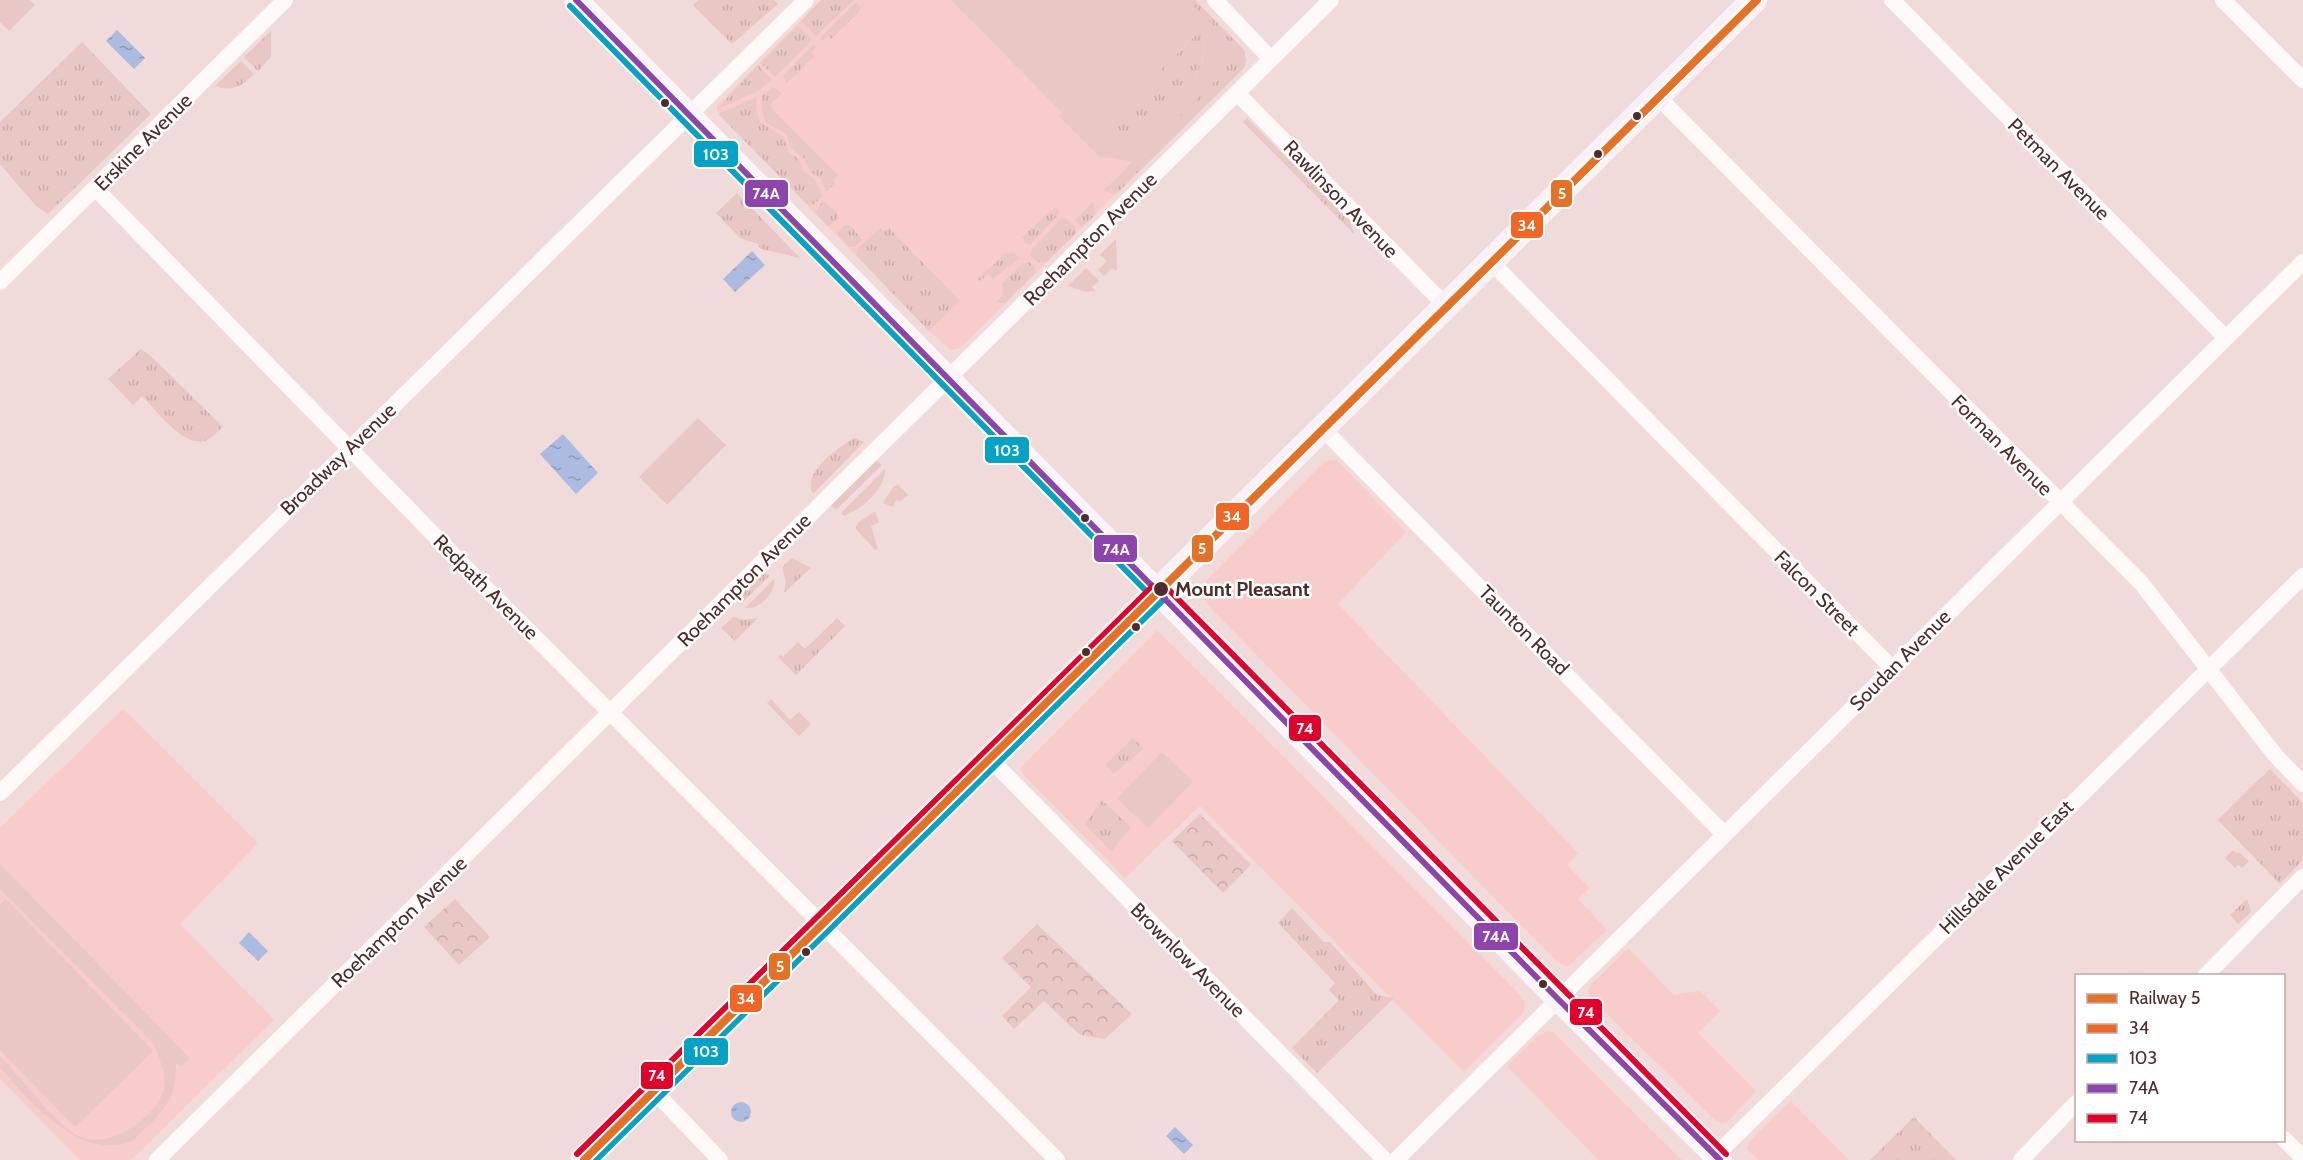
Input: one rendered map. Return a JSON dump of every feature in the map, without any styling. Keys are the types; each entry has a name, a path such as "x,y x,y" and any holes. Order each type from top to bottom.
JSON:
{"main road":[{"path":"583,1160 1159,592 1754,0"},
{"path":"586,3 689,114 949,380 1716,1158"}],"street":[{"name":"Erskine Avenue","path":"0,282 285,0"},
{"name":"Broadway Avenue","path":"0,793 806,0"},
{"path":"1215,0 1272,59"},
{"name":"Roehampton Avenue","path":"157,1160 949,380 1331,0"},
{"name":"Petman Avenue","path":"1892,0 2226,338"},
{"path":"2223,0 2303,80"},
{"name":"Rawlinson Avenue","path":"1237,93 1445,305"},
{"name":"Forman Avenue","path":"1657,96 2142,584 2276,756 2303,784"},
{"name":"Redpath Avenue","path":"96,189 474,576 1057,1160"},
{"name":"Falcon Street","path":"1490,261 1892,668"},
{"name":"Soudan Avenue","path":"1396,1160 1557,998 2303,262"},
{"name":"Taunton Road","path":"1322,428 1724,834"},
{"name":"Hillsdale Avenue East","path":"1716,1158 2303,576"},
{"name":"Brownlow Avenue","path":"990,759 1385,1160"},
{"path":"2206,974 2303,877"},
{"path":"654,1091 720,1160"},
{"path":"2021,1160 2075,1104"},
{"path":"2285,1141 2303,1158"}],"shaded area":[{"path":"821,0 1195,0 1244,50 1246,60 1244,68 960,348 951,350 929,331 717,112 717,106"},
{"path":"1336,460 1406,532 1338,604 1578,853 1567,865 1589,888 1578,899 1607,930 1567,967 1557,962 1207,604 1204,596 1207,580 1325,461"},
{"path":"1157,630 1523,998 1525,1004 1523,1013 1464,1072 1200,806 1125,878 1023,774 1020,769"},
{"path":"123,709 258,843 180,924 274,1020 131,1160 80,1160 0,1079 0,828"},
{"path":"1628,948 1674,995 1700,991 1720,1011 1698,1033 1756,1091 1727,1122 1721,1123 1715,1120 1591,998 1588,991 1592,984"},
{"path":"1548,1031 1554,1033 1682,1160 1598,1160 1507,1066 1537,1037"},
{"path":"1791,1101 1849,1160 1758,1160 1747,1149 1749,1142"}],"green space":[{"path":"0,0 30,0 35,5 9,31 0,22"},
{"path":"699,0 774,0 778,4 732,44 693,5"},
{"path":"699,0 709,0 709,13 720,23 717,29 693,5"},
{"path":"821,0 854,0 816,36 801,21"},
{"path":"951,0 1188,0 1224,37 1230,56 1219,77 1133,162 1113,158 1101,152","holes":["1199,31 1204,48 1200,67 1190,87 1155,121 1135,132 1115,136 1098,132"]},
{"path":"1188,0 1195,0 1244,50 1246,60 1244,68 1116,194 1103,191 1219,77 1224,37"},
{"path":"856,2 861,7 859,12 831,39 828,36 822,41 820,38"},
{"path":"798,26 812,40 775,77 761,63"},
{"path":"271,31 271,57 258,71 244,57"},
{"path":"1200,31 1204,49 1199,69 1173,107 1154,122 1134,132 1115,136 1097,132"},
{"path":"82,42 151,114 48,214 36,206 0,164 0,122"},
{"path":"814,44 816,47 811,52 814,56 787,83 783,76"},
{"path":"241,61 254,74 236,87 215,86"},
{"path":"758,65 772,80 758,91 717,109"},
{"path":"773,87 782,93 770,105 772,109 838,175 833,180 835,183 826,192 821,179 811,172 803,157 791,148 786,134 766,123 761,109 762,96"},
{"path":"757,97 756,109 760,122 784,137 789,153 798,158 804,172 814,179 823,196 813,205 808,205 718,114"},
{"path":"1063,114 1101,152 1113,158 1100,157 1058,115"},
{"path":"1247,118 1350,221 1354,234 1243,122"},
{"path":"737,193 800,258 761,249 757,244 740,238 716,213"},
{"path":"823,201 837,212 839,218 828,226 815,213"},
{"path":"1093,202 1096,214 1082,227 1075,220"},
{"path":"1055,207 1059,210 1058,215 1030,245 1023,242 1025,240 1022,237"},
{"path":"1065,218 1075,226 1076,233 1045,263 1038,262 1030,255 1033,248 1061,219"},
{"path":"844,225 850,225 862,240 855,247 849,247 837,234"},
{"path":"880,228 884,232 889,228 960,301 929,331 856,255 857,249"},
{"path":"1116,239 1117,268 1116,271 1112,268 1104,276 1098,270 1107,261 1100,255"},
{"path":"1007,252 1010,254 1013,252 1020,258 993,279 988,274 979,281 977,280"},
{"path":"1029,262 1035,268 1034,274 1005,303 996,303 1003,294 1002,283 1022,264"},
{"path":"1086,268 1099,281 1092,287 1096,291 1086,292 1068,286"},
{"path":"141,349 223,427 209,439 198,442 180,434 142,396 133,405 108,379"},
{"path":"698,418 726,445 667,505 639,477"},
{"path":"855,438 864,442 813,494 812,477 817,469 840,447"},
{"path":"876,461 882,465 836,510 831,505"},
{"path":"885,469 881,484 871,498 858,509 844,516 841,513"},
{"path":"898,485 908,495 901,501 896,500 893,507 883,503 894,486"},
{"path":"875,511 879,522 871,526 878,549 875,550 855,528 859,522"},
{"path":"792,558 811,568 784,593 786,581 782,567"},
{"path":"764,572 770,575 740,605 736,599"},
{"path":"774,579 772,590 766,600 756,606 745,608"},
{"path":"733,617 744,620 758,618 735,641 721,628"},
{"path":"837,618 845,626 796,675 778,657 781,655 783,657 798,642 805,649"},
{"path":"771,699 790,720 799,712 811,724 799,736 767,703"},
{"path":"1133,738 1144,749 1113,774 1106,764"},
{"path":"1162,752 1193,782 1148,828 1117,798"},
{"path":"2270,769 2303,803 2303,860 2280,884 2218,820"},
{"path":"2261,777 2262,785 2227,819 2251,846 2247,850 2218,820"},
{"path":"1102,800 1131,828 1111,852 1085,824"},
{"path":"1200,814 1251,865 1223,893 1172,841"},
{"path":"2233,850 2249,861 2242,868 2238,865 2235,868 2225,858"},
{"path":"0,864 190,1058 181,1067 176,1063 175,1083 166,1105 155,1119 130,1142 111,1145 92,1143 74,1135 41,1111 0,1068 0,1056 67,1129 88,1139 115,1136 141,1121 159,1100 165,1083 154,1044 0,889"},
{"path":"6,899 153,1051 75,1127 0,1050 0,905"},
{"path":"455,899 490,937 459,965 424,927"},
{"path":"2247,899 2251,912 2238,924 2230,915"},
{"path":"1292,908 1324,942 1330,942 1377,995 1394,998 1317,1073 1292,1048 1339,1000 1329,990 1335,983 1278,923"},
{"path":"1037,924 1132,1014 1105,1039 1080,1035 1044,1001 1014,1029 1002,1016 1031,987 1002,958"},
{"path":"1914,1117 1956,1160 1870,1160"}],"water":[{"path":"117,30 145,58 134,69 106,41"},
{"path":"752,251 765,265 735,292 723,279"},
{"path":"563,434 598,473 576,494 540,454"},
{"path":"249,932 268,951 258,961 239,943"},
{"path":"741,1102 748,1105 751,1112 748,1119 741,1122 734,1119 731,1112 734,1105"},
{"path":"1175,1127 1193,1145 1184,1154 1166,1136"}],"rail line":[{"name":"5","path":"584,1160 1757,0"}],"transit line":[{"name":"74A","path":"576,0 1557,998 1720,1160"},
{"name":"34","path":"583,1160 1754,0"},
{"name":"103","path":"570,6 1153,598"},
{"name":"74","path":"577,1154 1153,586"},
{"name":"74","path":"1165,586 1726,1154"},
{"name":"103","path":"596,1160 1165,598"}],"place":[{"name":"Mount Pleasant","path":"1161,589"}]}
